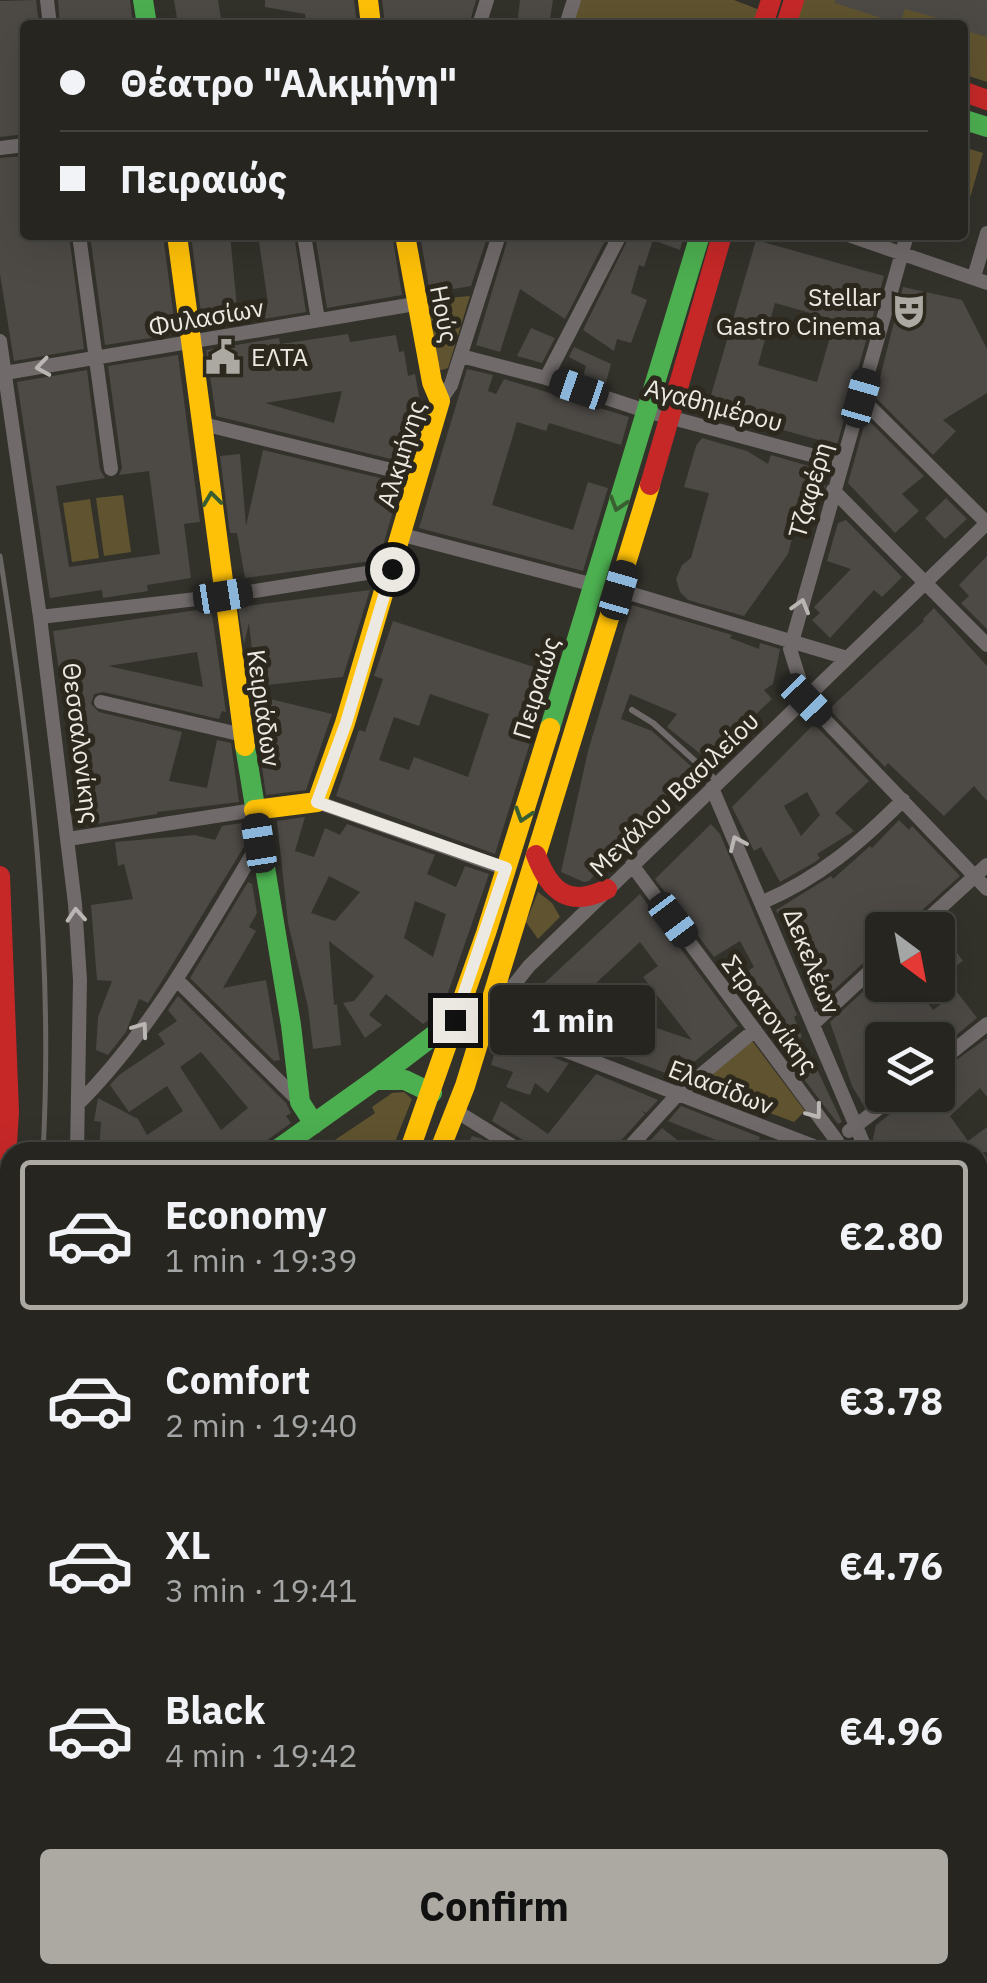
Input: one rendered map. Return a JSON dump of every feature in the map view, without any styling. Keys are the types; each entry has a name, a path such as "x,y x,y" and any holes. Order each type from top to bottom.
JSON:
{"main road":[{"name":"Κειριάδων","path":"178,240 259,843 291,1024 300,1102 314,1124"},
{"name":"Ηούς","path":"406,240 415,304 432,382 440,401"},
{"name":"Πειραιώς","path":"413,1142 506,868 698,240"},
{"name":"Πειραιώς","path":"444,1142 536,855 594,697 619,590 721,240"},
{"name":"Αλκμήνης","path":"317,802 346,723 440,401"},
{"path":"254,810 317,802"},
{"path":"536,855 546,880 557,892 585,898 606,889"},
{"path":"0,876 7,1142"},
{"path":"290,1142 455,1020"},
{"path":"376,1080 410,1080 432,1094 444,1117 443,1142"}],"street":[{"path":"865,240 980,280 987,233"},
{"path":"80,240 111,469"},
{"path":"305,240 318,320"},
{"path":"408,258 414,240"},
{"name":"Αλκμήνης","path":"440,401 452,384 497,240"},
{"path":"546,378 617,240"},
{"name":"Τζαφέρη","path":"806,700 791,641 905,240"},
{"name":"Φυλασίων","path":"4,373 415,304"},
{"name":"Θεσσαλονίκης","path":"0,341 68,839 80,980 77,1142"},
{"name":"Αγαθημέρου","path":"461,356 841,463"},
{"path":"861,398 987,523"},
{"path":"203,424 420,477"},
{"path":"833,490 987,645"},
{"name":"Μεγάλου Βασιλείου","path":"486,1020 528,966 987,523"},
{"path":"403,534 594,585"},
{"path":"40,617 223,596 392,569"},
{"path":"619,590 846,658"},
{"path":"806,700 987,889"},
{"path":"101,702 243,735"},
{"name":"Δεκελέων","path":"715,785 863,1142"},
{"path":"763,902 818,875 868,835 902,800"},
{"path":"317,802 506,868"},
{"path":"68,839 254,810"},
{"path":"78,1104 120,1058 176,980 259,843"},
{"name":"Στρατονίκης","path":"632,865 755,1030 824,1142"},
{"path":"935,912 987,865"},
{"path":"813,1024 865,976"},
{"path":"176,980 300,1102"},
{"name":"Ελασίδων","path":"486,1020 809,1142"},
{"path":"955,1049 987,1024"},
{"path":"634,1142 678,1094 755,1030"},
{"path":"456,1111 506,1142"},
{"path":"837,1142 874,1112"}],"lane":[{"path":"632,710 653,723 715,785"}],"shaded area":[{"path":"574,0 734,0 760,10 757,20 568,20"},
{"path":"803,0 987,0 987,82 968,76 968,20 798,18"},
{"path":"968,149 983,153 968,205"},
{"path":"470,296 448,368 438,371 426,300"},
{"path":"123,495 131,552 104,556 96,498"},
{"path":"90,499 99,558 72,562 63,503"},
{"path":"538,892 552,903 560,917 538,939 526,922"},
{"path":"744,1030 805,1111 794,1122 684,1081"},
{"path":"404,1092 412,1099 395,1142 332,1142 375,1113 372,1107 392,1093"}],"building":[{"path":"36,0 38,20 20,20 20,135 0,137 0,1"},
{"path":"58,0 130,0 132,20 60,20"},
{"path":"174,0 218,0 221,20 177,20"},
{"path":"265,0 354,0 356,20 306,20 305,14 265,7"},
{"path":"382,0 476,0 470,20 384,20"},
{"path":"520,0 553,0 550,20 518,20"},
{"path":"987,0 987,37 968,29 968,20 944,20 905,9 901,20 888,20 835,3"},
{"path":"20,156 20,240 70,240 84,349 14,361 0,274 0,158"},
{"path":"91,240 164,240 176,334 105,345"},
{"path":"192,240 230,240 237,307 268,303 259,240 295,240 306,312 203,329"},
{"path":"316,240 393,240 402,295 327,308"},
{"path":"421,240 486,240 471,286 430,293"},
{"path":"508,240 605,240 565,319 520,289 500,352 476,345"},
{"path":"628,240 653,240 644,267 639,265 631,293 647,300 631,343 617,339 614,351 583,330"},
{"path":"653,240 683,240 680,250"},
{"path":"756,240 884,276 837,445 707,409","holes":["775,303 835,320 817,382 758,365"]},
{"path":"903,287 962,300 987,349 987,393 943,420 956,431 933,455 875,397"},
{"path":"531,328 555,338 542,363 517,356"},
{"path":"348,334 350,342 396,335 399,352 404,351 408,376 415,374 422,413 407,463 216,416 206,350 279,338 280,344","holes":["342,391 334,423 265,403"]},
{"path":"574,347 611,364 605,386 582,379 586,366 569,357"},
{"path":"178,355 200,522 184,524 191,578 147,585 148,591 103,598 102,590 50,598 17,382 87,370 100,470 105,478 56,486 69,567 160,554 149,471 119,475 122,468 108,366"},
{"path":"467,369 493,375 488,391 496,394 504,379 629,417 621,445 549,423 546,431 517,422 492,505 573,530 588,482 608,488 583,571 419,528"},
{"path":"869,421 924,476 902,494 919,511 895,533 848,483 865,422"},
{"path":"702,438 747,451 768,464 771,455 829,472 816,517 799,512 788,554 744,616 688,600 676,579 682,565 691,558 709,493 684,487"},
{"path":"263,450 401,483 379,560 245,578 237,533 230,533 220,456 240,454 246,526"},
{"path":"946,498 967,519 945,539 925,518"},
{"path":"846,520 902,577 882,597 874,590 830,638 812,620 820,613 814,607 851,569 827,561 838,523"},
{"path":"987,556 987,629 961,603 969,596 959,585"},
{"path":"370,590 343,677 256,686 249,623 244,644 238,607"},
{"path":"632,605 732,635 730,638 759,649 760,643 780,649 773,684 764,690 772,699 708,760 667,727 677,714 630,694 621,719 652,731 693,768 584,882 561,872 588,751"},
{"path":"211,608 226,712 222,711 219,719 103,692 94,694 91,704 99,712 182,732 169,781 207,788 217,740 231,743 239,802 83,826 53,631","holes":["197,652 203,687 108,666"]},
{"path":"934,608 987,666 987,801 974,786 944,816 888,763 885,767 829,709"},
{"path":"393,621 552,673 495,854 336,796 359,730 365,732 383,679 374,676","holes":["430,694 489,714 468,777 414,757 409,770 379,760 394,717 419,726"]},
{"path":"258,696 332,714 306,790 266,795 259,746 264,746"},
{"path":"814,724 869,781 835,813 854,831 817,854 820,858 815,862 780,882 761,847 754,851 732,807","holes":["807,792 820,815 801,836 784,806"]},
{"path":"305,817 295,851 314,857 325,828 340,835 347,824 435,855 427,874 456,887 465,866 489,874 442,1010 423,1024 386,994 369,1015 382,1025 365,1038 343,1003 354,1001 374,976 329,941 341,1045 313,1049 308,1007 288,923 277,821","holes":["329,876 360,892 335,921 311,913","415,901 446,914 433,957 404,938"]},
{"path":"899,820 909,830 912,826 960,876 920,912 865,912 865,961 820,1003 776,910 831,876 833,879"},
{"path":"242,823 245,845 148,1003 139,999 126,1032 108,1055 96,1050 98,1017 112,981 97,980 91,905 133,899 124,864 118,866 115,842 195,835 215,840 222,826"},
{"path":"711,824 720,834 797,1015 794,1017 802,1037 783,1048 732,981 754,967 740,941 714,957 655,879"},
{"path":"248,882 252,884 257,913 249,927 256,931 223,988 266,980 280,1060 274,1061 190,978"},
{"path":"640,894 738,1026 689,1066 679,1054 671,1075 530,1023 534,1017 522,1004","holes":["640,942 658,966 643,977 692,1040 651,1026 647,1038 613,1027 618,1013 578,1000"]},
{"path":"955,950 963,961 955,967"},
{"path":"865,990 865,1002 927,1002 933,1010 944,1002 955,1002 957,992 977,1018 955,1036 955,1022 865,1022 864,1106 852,1086 830,1022"},
{"path":"178,996 286,1103 291,1113 286,1116 291,1123 265,1142 100,1142 101,1122 94,1121 98,1098 138,1119 147,1135 183,1111 167,1086 129,1112 110,1085 165,1044 158,1034 177,1021 168,1010","holes":["201,1052 248,1108 221,1130 180,1067"]},
{"path":"500,1037 569,1063 548,1093 535,1083 530,1095 506,1087 513,1072 491,1065"},
{"path":"987,1038 987,1097 980,1088 955,1111 955,1061"},
{"path":"815,1065 842,1122 838,1124 800,1074"},
{"path":"596,1074 658,1100 646,1113 641,1111 645,1114 620,1142 526,1142 492,1121 501,1101 548,1134"},
{"path":"681,1106 760,1137 758,1142 721,1142 668,1121"},
{"path":"892,1112 954,1112 950,1116 968,1141 987,1127 987,1142 874,1142 876,1125"},
{"path":"662,1128 680,1142 649,1142"}],"railway":[{"path":"0,556 37,853 45,1003 43,1142"}],"traffic: fast":[{"path":"143,0 146,20"},
{"path":"968,121 987,127"},
{"path":"550,728 698,240"},
{"path":"245,746 300,1102 314,1124"},
{"path":"375,1080 455,1019"},
{"path":"288,1142 375,1080 405,1080 432,1093"}],"traffic: slow":[{"path":"368,0 370,20"},
{"path":"178,240 245,746"},
{"path":"254,810 317,802 345,723 440,401 432,382 406,240"},
{"path":"443,1142 465,1086 650,485"},
{"path":"413,1142 486,933 550,728"}],"traffic: jam":[{"path":"765,20 771,0"},
{"path":"788,20 794,0"},
{"path":"968,93 987,100"},
{"path":"650,485 721,240"},
{"path":"536,855 548,879 562,893 582,897 607,889"},
{"path":"0,876 7,1142"}],"place":[{"name":"Stellar Gastro Cinema","path":"909,311"},
{"name":"ΕΛΤΑ","path":"223,357"}],"route":[{"path":"392,569 346,723 317,802 506,868 455,1020"}]}
